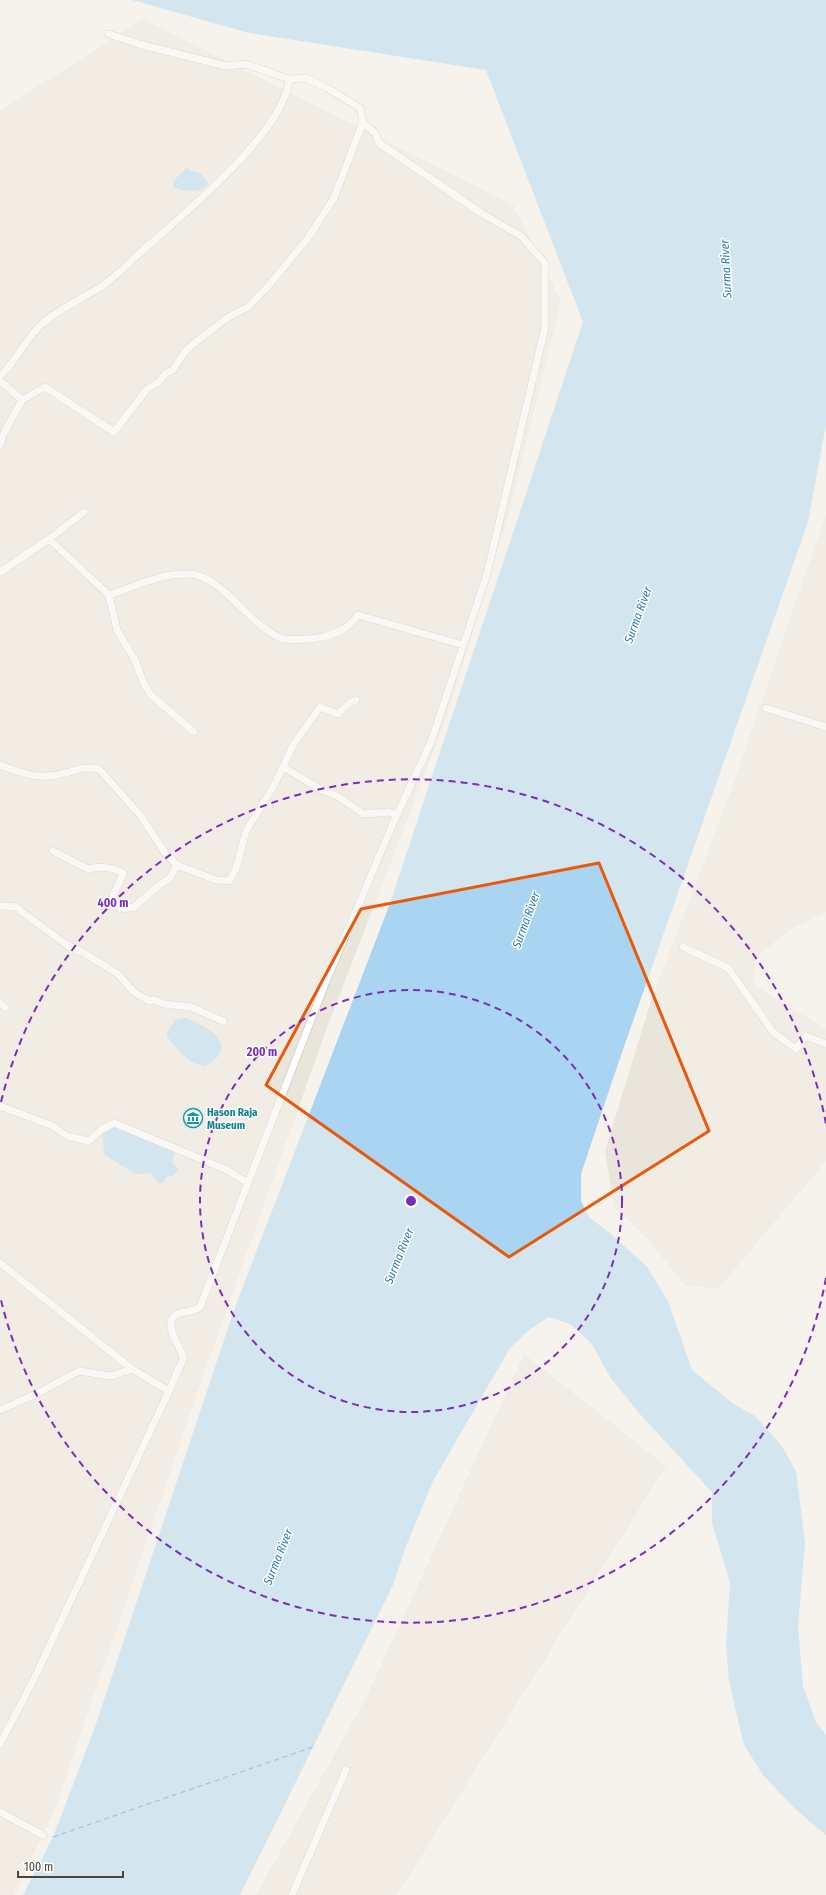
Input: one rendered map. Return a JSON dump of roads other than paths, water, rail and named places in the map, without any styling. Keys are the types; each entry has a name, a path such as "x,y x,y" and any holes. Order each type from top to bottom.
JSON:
{"street":[{"path":"0,445 3,435 22,400 45,387 114,432 147,389 159,382 166,373 173,370 184,353 192,345 227,318 248,307 269,286 308,238 334,198 363,122 360,108 329,89 306,78 289,79 246,64 226,66 139,44 109,34"},
{"path":"0,376 8,368 28,339 43,323 106,283 228,173 250,149 278,110 288,90 289,79"},
{"path":"0,1744 33,1681 169,1392 183,1359 170,1325 171,1319 176,1314 200,1307 325,984 397,815 431,742 487,574 546,326 544,264 520,236 481,213 379,143 376,134 363,122"},
{"path":"0,381 22,400"},
{"path":"0,572 49,539 84,512"},
{"path":"49,539 109,595 117,630 135,660 144,684 151,695 194,732"},
{"path":"109,595 160,576 183,574 198,575 222,589 264,627 282,638 315,639 337,633 353,623 358,615 463,646"},
{"path":"0,765 31,775 55,776 80,768 92,767 99,769 141,816 165,853 177,865 216,880 229,881 236,869 246,831 272,789 292,747 320,707 338,714 356,700"},
{"path":"766,708 826,727"},
{"path":"282,767 320,789 339,797 363,814 389,812 397,815"},
{"path":"53,851 88,869 98,866 116,869 123,873 113,894 111,902 121,909 134,907 159,885 169,879 177,865"},
{"path":"0,906 17,907 67,945 82,952 118,974 134,992 149,1001 155,1000 176,1006 191,1007 223,1021"},
{"path":"683,947 728,968 773,1032 796,1049 806,1036 826,1044"},
{"path":"0,1106 53,1126 67,1136 89,1141 102,1129 114,1123 225,1170 248,1183"},
{"path":"0,1263 132,1370 169,1392"},
{"path":"0,1410 79,1372 111,1376 132,1370"},
{"path":"292,1895 346,1770"},
{"path":"0,1812 43,1835"}],"water":[{"name":"Surma River","path":"132,0 826,0 826,425 808,522 619,1061 581,1174 581,1201 589,1217 611,1234 647,1267 668,1301 692,1370 735,1405 755,1416 781,1445 796,1471 805,1543 798,1627 803,1686 816,1722 826,1735 826,1835 793,1807 763,1775 744,1745 729,1681 726,1645 730,1582 712,1523 712,1492 638,1412 610,1377 592,1344 570,1324 549,1317 529,1330 510,1348 433,1481 406,1546 393,1585 240,1895 23,1895 53,1837 95,1727 234,1310 389,906 583,322 486,70 249,33"},
{"path":"187,168 190,171 201,173 208,184 200,189 191,191 173,187 174,180"},
{"path":"185,1018 211,1031 218,1038 221,1044 221,1051 216,1059 205,1066 193,1062 183,1055 166,1035 175,1020"},
{"path":"116,1126 169,1148 174,1152 172,1163 179,1169 172,1176 168,1176 163,1183 158,1183 150,1173 136,1174 105,1155 102,1135"}],"place":[{"name":"Hason Raja Museum","path":"193,1118"}]}
